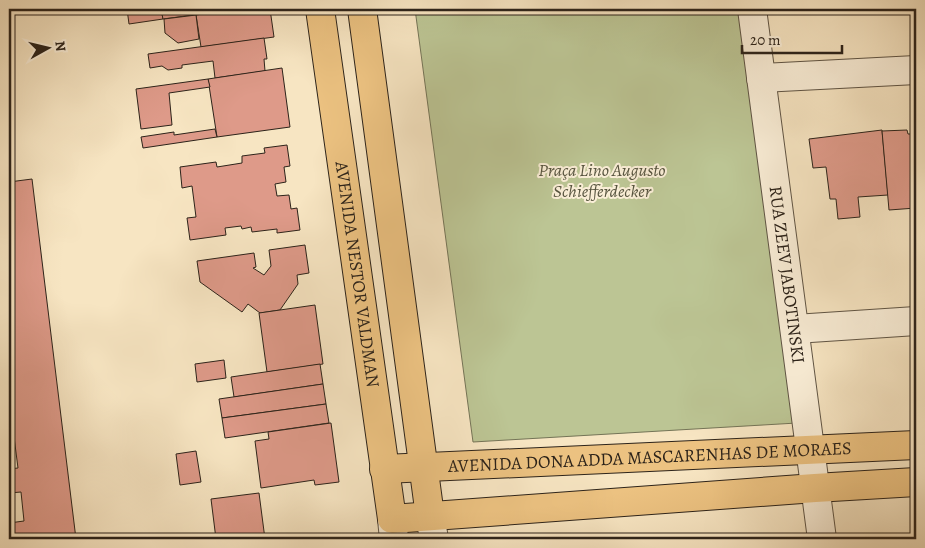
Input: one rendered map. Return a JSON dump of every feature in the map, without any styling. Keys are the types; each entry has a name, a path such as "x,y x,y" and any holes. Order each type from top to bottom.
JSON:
{"main road":[{"name":"AVENIDA NESTOR VALDMAN","path":"320,9 393,529"},
{"path":"362,9 432,527"},
{"name":"AVENIDA DONA ADDA MASCARENHAS DE MORAES","path":"384,469 916,445"},
{"name":"AVENIDA DONA ADDA MASCARENHAS DE MORAES","path":"393,529 432,527 815,488 916,482"}],"street":[{"name":"RUA ZEEV JABOTINSKI","path":"752,9 822,539"},
{"path":"762,78 916,70"},
{"path":"794,329 916,321"}],"green space":[{"name":"Praça Lino Augusto Schiefferdecker","path":"415,9 743,9 797,423 473,442"}],"building":[{"path":"127,9 161,9 163,19 129,24"},
{"path":"161,9 238,9 163,19"},
{"path":"238,9 270,9 274,37 201,47 196,15"},
{"path":"836,9 890,9 890,10 837,13"},
{"path":"196,15 199,39 178,43 165,33 164,19"},
{"path":"264,38 267,59 264,59 265,71 215,78 213,61 182,65 182,68 168,70 162,66 150,68 148,54"},
{"path":"282,68 290,127 217,137 208,79"},
{"path":"208,79 210,87 169,93 172,125 141,129 136,89"},
{"path":"215,129 217,137 143,148 141,137 174,132 174,135"},
{"path":"882,130 888,195 858,197 860,217 838,219 836,199 830,199 826,167 813,168 809,139"},
{"path":"907,130 908,134 916,134 916,208 889,210 882,131"},
{"path":"287,145 290,166 284,167 286,182 275,184 277,196 289,195 291,209 297,208 300,230 277,233 277,229 252,232 251,227 242,229 241,226 225,228 226,235 190,240 187,218 196,217 192,186 182,188 180,167 216,162 217,167 242,163 242,156 265,153 264,148"},
{"path":"32,179 76,539 9,539 9,523 24,521 21,492 9,493 9,469 18,468 9,398 9,182"},
{"path":"305,245 309,273 297,275 298,284 280,310 260,313 248,304 242,312 200,282 197,261 254,253 256,267 253,268 264,275 271,266 269,250"},
{"path":"315,305 323,364 267,372 259,313"},
{"path":"224,360 226,378 197,382 195,364"},
{"path":"320,364 323,384 234,397 231,377"},
{"path":"323,384 326,404 222,418 219,399"},
{"path":"326,404 329,423 225,438 222,418"},
{"path":"331,423 339,482 315,485 314,480 261,488 255,441 269,439 268,432"},
{"path":"196,451 201,482 180,485 176,454"},
{"path":"259,493 265,539 216,539 211,499"}]}
